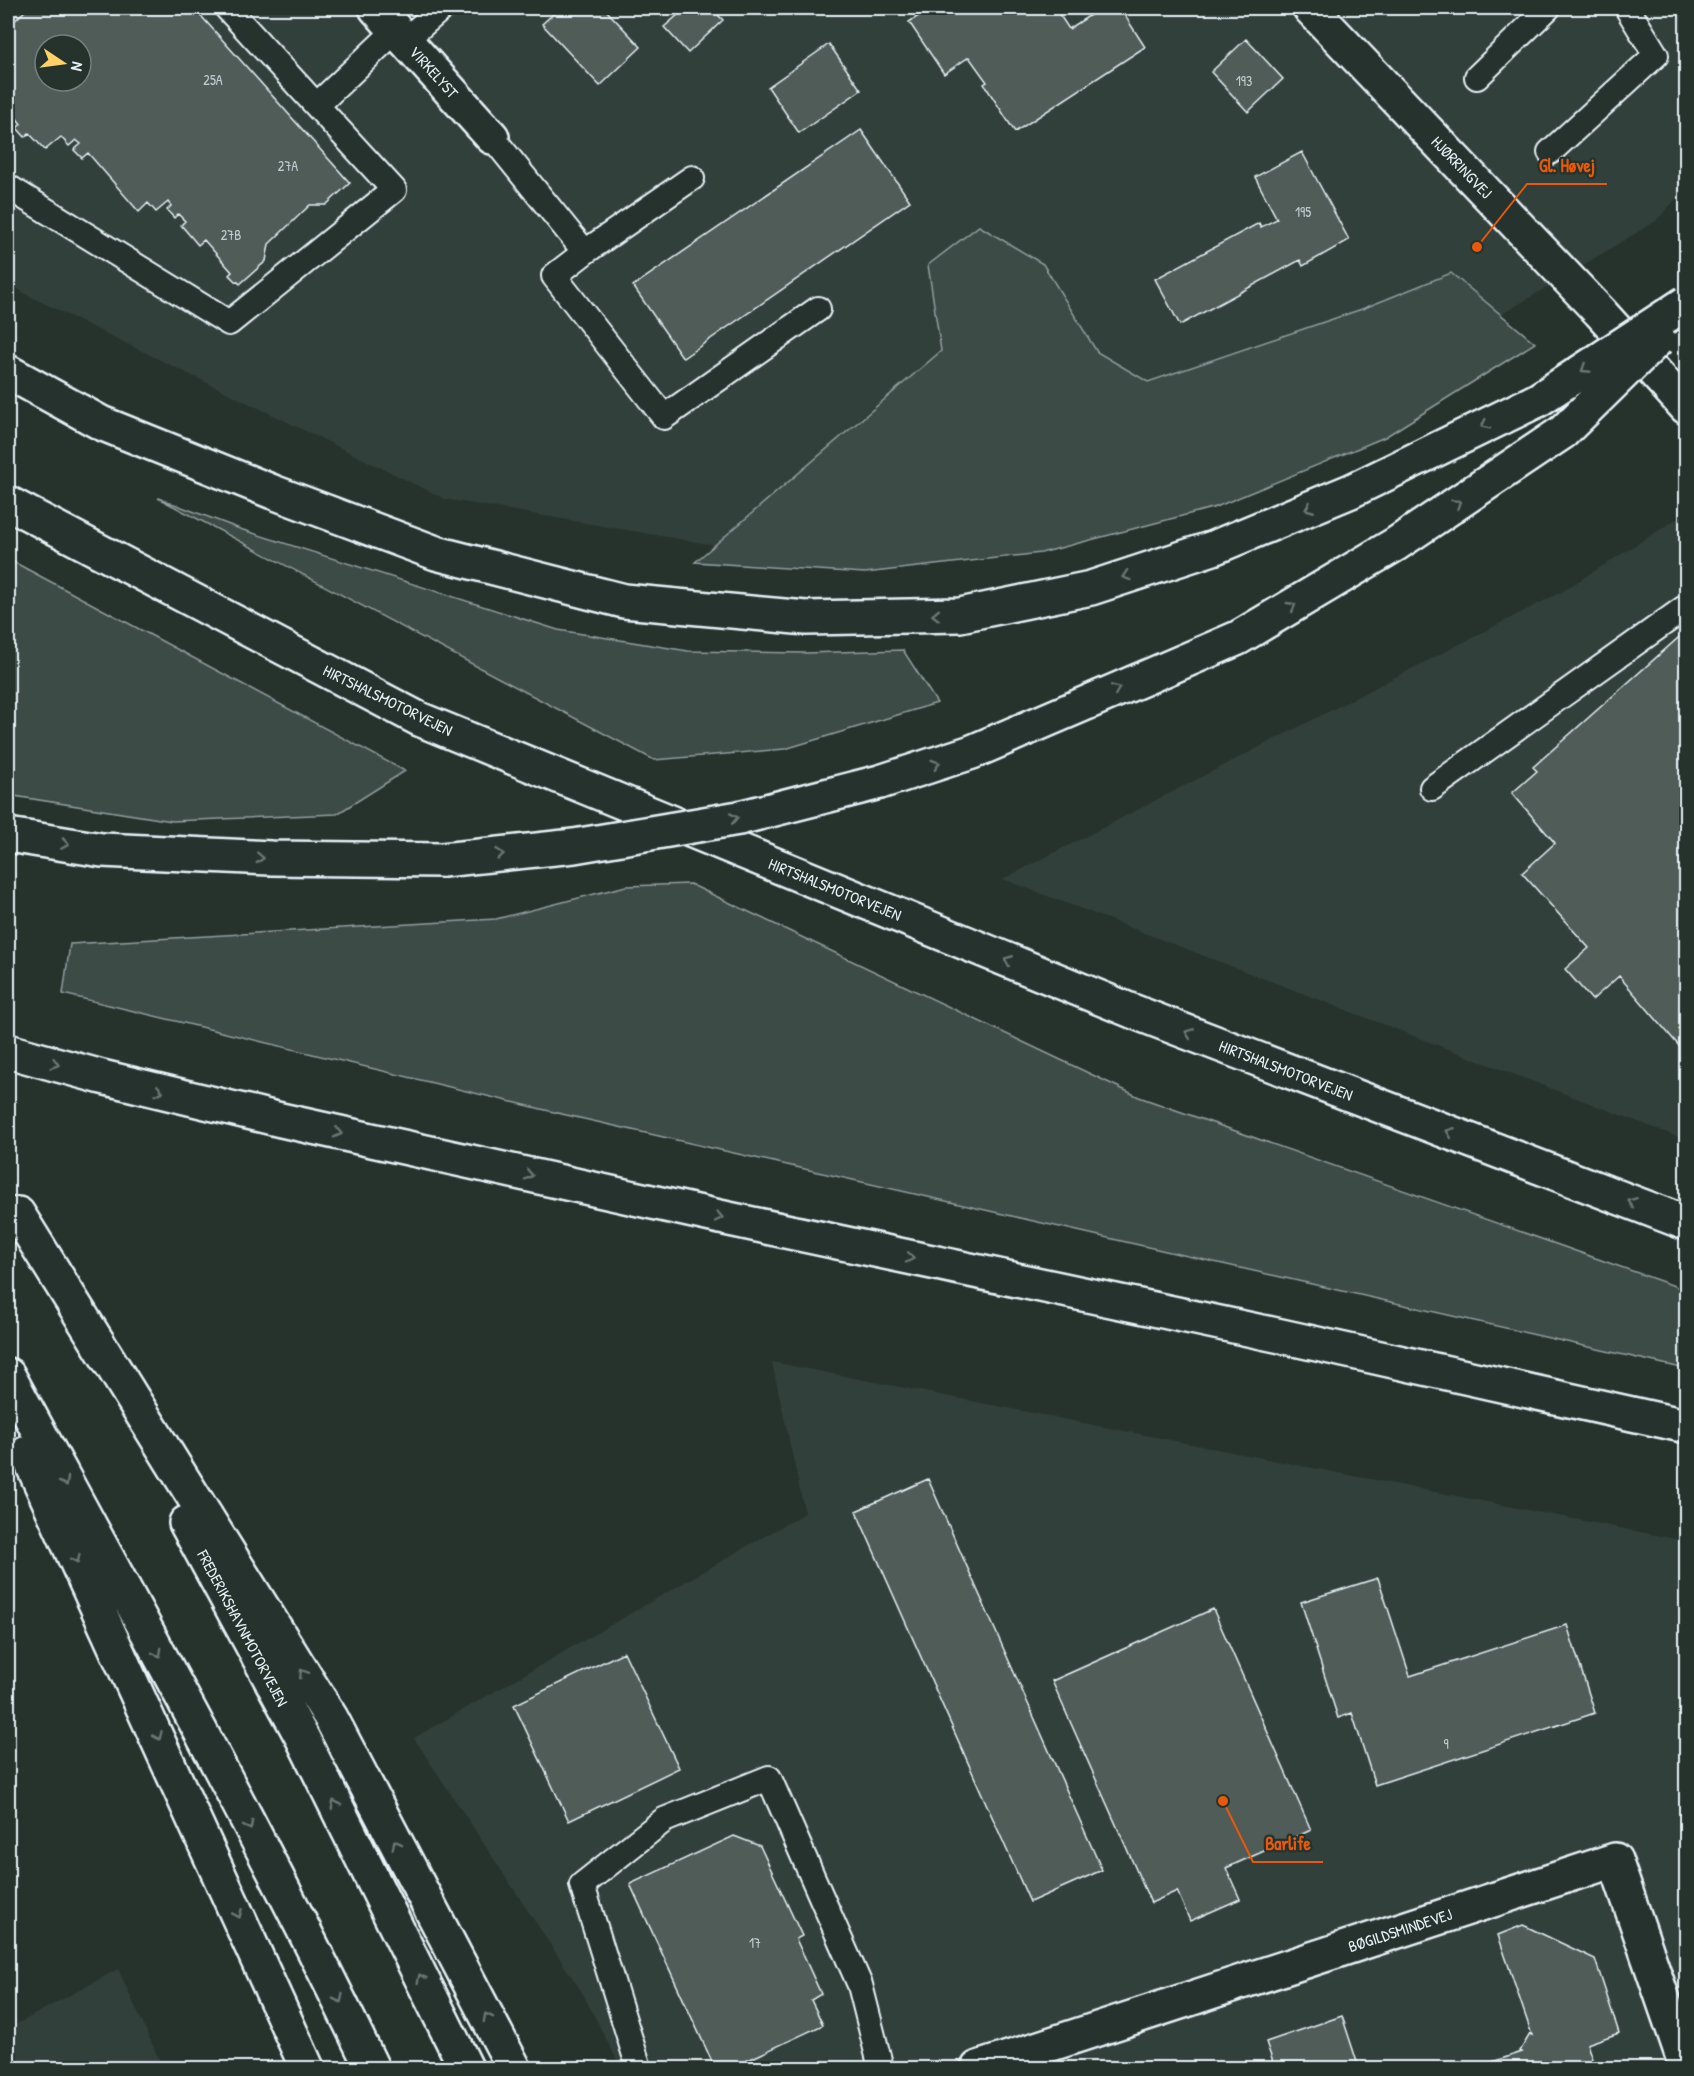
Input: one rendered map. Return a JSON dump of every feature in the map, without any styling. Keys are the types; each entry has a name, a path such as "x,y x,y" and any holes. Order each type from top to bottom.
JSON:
{"main road":[{"name":"HJØRRINGVEJ","path":"1310,8 1600,312 1686,407"},
{"name":"VIRKELYST","path":"392,26 492,137"},
{"path":"8,372 101,423 273,492 436,553 624,601 806,618 960,615 1091,588 1213,548 1351,491 1538,400 1686,303"},
{"path":"8,835 102,850 272,858 442,860 574,846 739,818 880,782 972,752 1238,638 1396,544 1563,432 1686,312"},
{"name":"HIRTSHALSMOTORVEJEN","path":"8,502 419,719 1132,1011 1686,1223"},
{"path":"8,1051 102,1077 281,1120 1686,1426"},
{"path":"13,1204 331,1718 514,2068"},
{"name":"FREDERIKSHAVNMOTORVEJEN","path":"13,1204 303,1739 466,2068"},
{"path":"8,1375 315,1951 372,2068"},
{"path":"8,1411 307,2068"},
{"name":"BØGILDSMINDEVEJ","path":"978,2068 1615,1860 1686,2066"}],"lane":[{"path":"8,187 229,323 394,190 227,8"},
{"path":"317,105 392,26 442,8"},
{"path":"1477,77 1548,8"},
{"path":"1550,152 1656,55 1627,8"},
{"path":"492,137 585,252"},
{"path":"692,178 554,276 664,417 818,309"},
{"path":"1432,788 1686,607"},
{"path":"639,2068 582,1885 664,1820 769,1778 860,1985 881,2068"}],"shaded area":[{"path":"8,8 1686,8 1686,188 1656,221 1428,359 743,550 445,499 27,295 8,282"},
{"path":"979,226 1043,264 1097,352 1148,382 1362,309 1451,273 1535,343 1385,437 1216,507 1041,553 865,573 695,562 941,351 928,265"},
{"path":"158,498 240,529 558,630 688,651 805,653 903,650 937,703 785,749 654,760"},
{"path":"1686,513 1686,1140 1003,879 1563,591"},
{"path":"8,559 405,771 337,814 172,821 8,795"},
{"path":"690,884 1139,1097 1686,1290 1686,1369 562,1114 63,994 70,944 496,919 626,886"},
{"path":"772,1362 1686,1541 1686,2068 621,2068 583,1994 414,1738 805,1513"},
{"path":"118,1969 163,2068 8,2068 8,2029"}],"building":[{"path":"28,8 194,8 350,183 326,205 310,205 269,244 266,261 240,284 229,275 232,272 204,240 198,245 181,225 185,221 178,214 174,218 167,210 171,206 168,202 156,212 148,203 139,212 88,153 82,158 74,150 81,144 76,140 69,146 61,137 45,150 29,133 25,137 17,128 21,124 15,116 11,120 8,115 8,27"},
{"path":"560,8 604,8 641,47 600,86 542,24"},
{"path":"686,8 721,8 715,12 723,20 688,53 664,27"},
{"path":"931,8 1055,8 1069,29 1101,8 1120,8 1145,47 1015,132 984,84 987,82 969,57 944,74 909,22"},
{"path":"1246,39 1283,79 1248,112 1211,72"},
{"path":"829,44 861,90 799,133 768,87"},
{"path":"861,130 910,201 683,358 633,286"},
{"path":"1302,152 1349,240 1303,266 1300,260 1180,325 1155,279 1259,223 1261,227 1277,219 1255,177"},
{"path":"1686,631 1686,1054 1619,976 1592,1000 1565,969 1589,948 1522,873 1555,843 1512,793 1537,771 1533,767"},
{"path":"928,1479 1102,1870 1030,1902 856,1511"},
{"path":"1378,1578 1410,1676 1567,1625 1595,1713 1375,1785 1352,1713 1338,1718 1301,1602"},
{"path":"1213,1609 1311,1830 1226,1868 1240,1899 1190,1921 1177,1891 1151,1903 1052,1681"},
{"path":"624,1652 679,1768 569,1821 514,1705"},
{"path":"734,1836 760,1846 802,1936 796,1939 821,1994 811,2000 823,2025 731,2068 715,2068 630,1884"},
{"path":"1523,1925 1595,1959 1619,2033 1587,2044 1595,2068 1474,2068 1522,2052 1520,2051 1530,2034 1532,2035 1498,1935"},
{"path":"1342,2016 1359,2068 1275,2068 1266,2042"}],"place":[{"name":"Gl. Høvej","path":"1477,247"},
{"name":"Barlife","path":"1223,1801"}]}
